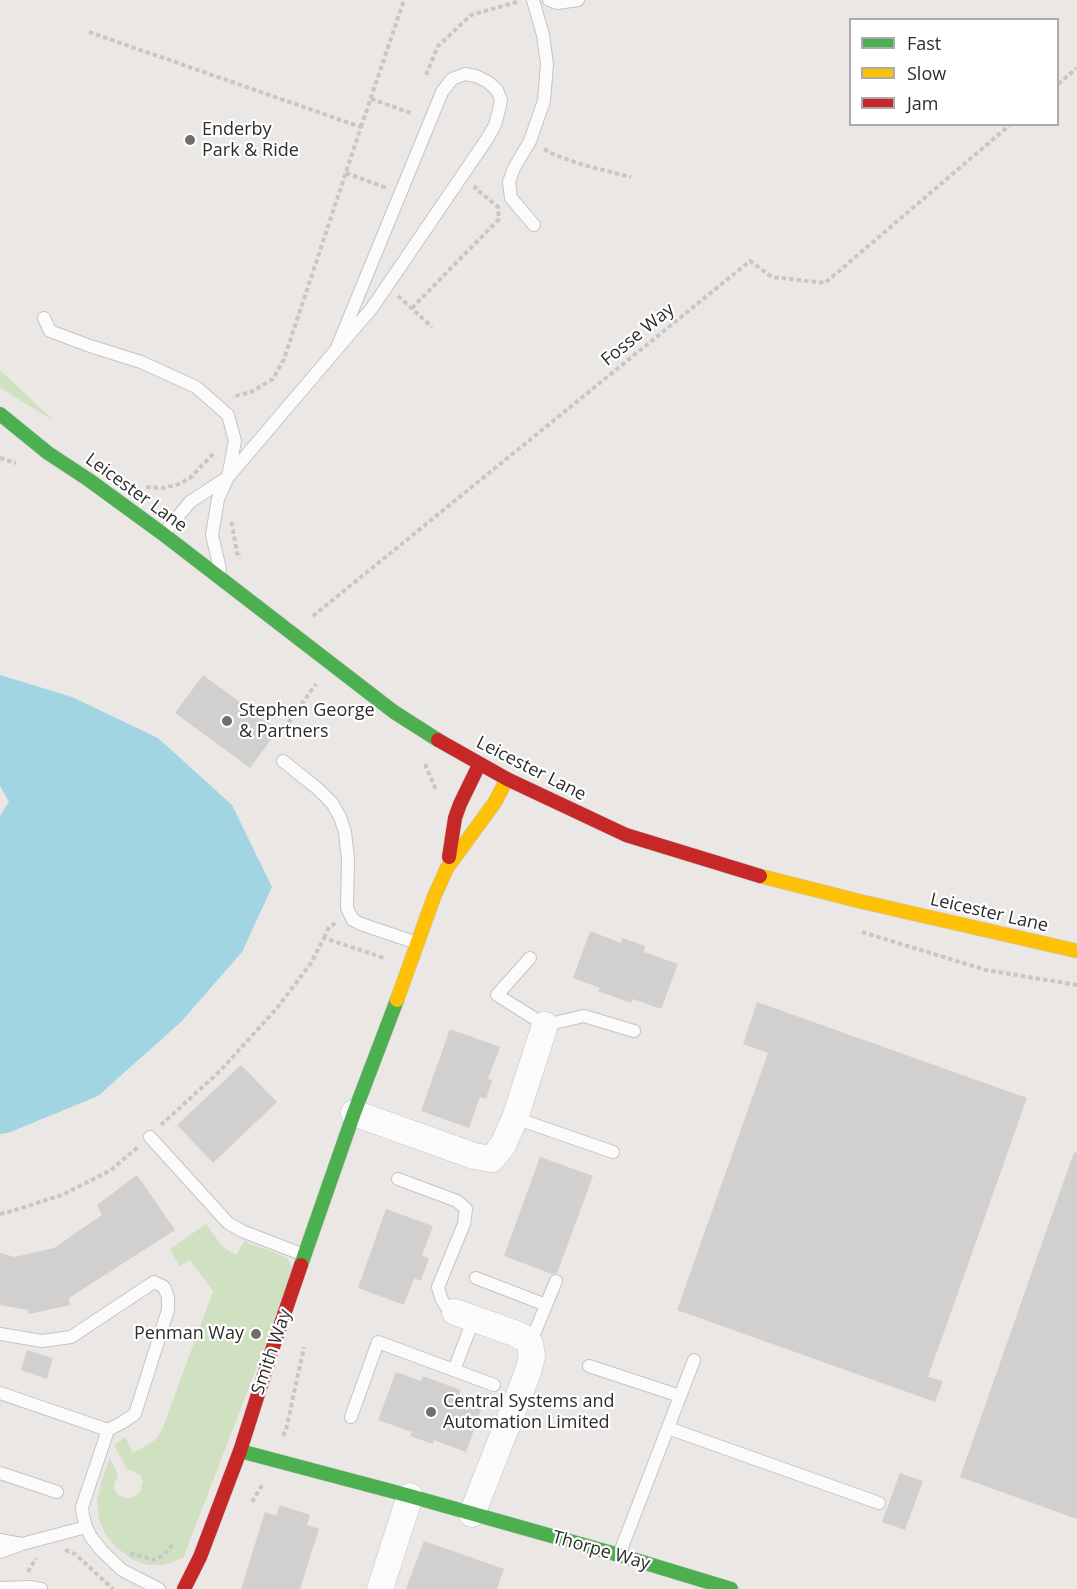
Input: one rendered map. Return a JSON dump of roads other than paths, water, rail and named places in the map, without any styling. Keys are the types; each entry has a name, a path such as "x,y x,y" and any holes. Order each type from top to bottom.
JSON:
{"street":[{"name":"Leicester Lane","path":"0,414 48,453 163,534 394,712 507,780 626,835 741,871 1077,951"},
{"name":"Leicester Lane","path":"9,437 48,453"},
{"path":"447,868 455,818 479,765"},
{"path":"447,868 495,802 507,780"},
{"name":"Smith Way","path":"184,1589 200,1557 240,1451 273,1347 354,1113 434,897 447,868"},
{"path":"354,1113 474,1156 492,1159 503,1145 515,1118 545,1025"},
{"path":"465,1315 514,1332 524,1338 530,1344 532,1356 528,1372 472,1514"},
{"name":"Thorpe Way","path":"240,1451 619,1555 666,1580 730,1589"},
{"path":"380,1589 410,1496"}],"lane":[{"path":"532,0 543,35 547,64 544,101 530,141 514,168 509,182 511,198 534,225"},
{"path":"549,0 557,3 578,0"},
{"path":"163,534 190,502 228,477 372,308 491,132 501,100 497,90 488,82 465,74 452,79 442,92 336,350"},
{"path":"44,318 50,331 141,362 196,387 228,415 235,441 228,477 218,499 212,535 222,579"},
{"path":"282,761 318,789 332,803 340,817 345,832 348,858 347,908 353,920 418,943"},
{"path":"530,958 497,995 545,1025 584,1016 634,1031"},
{"path":"515,1118 613,1152"},
{"path":"150,1137 228,1223 242,1231 305,1255"},
{"path":"398,1179 457,1201 465,1209 464,1224 438,1287 445,1305 465,1315 454,1370"},
{"path":"476,1278 546,1305"},
{"path":"530,1344 556,1281"},
{"path":"0,1334 42,1341 71,1337 154,1282 164,1287 168,1297 168,1310 135,1414 108,1430 82,1508 86,1527 102,1551 122,1570 159,1589"},
{"path":"351,1417 378,1342 494,1385"},
{"path":"619,1555 694,1360"},
{"path":"589,1366 680,1396"},
{"path":"0,1393 108,1430"},
{"path":"668,1428 879,1503"},
{"path":"0,1473 57,1492"},
{"path":"0,1552 86,1527"},
{"path":"0,1540 22,1544"},
{"path":"0,1588 41,1589"}],"water":[{"path":"0,675 72,697 158,738 232,805 272,887 242,952 181,1022 98,1096 8,1133 0,1134 0,816 9,802 0,786"}],"place":[{"name":"Enderby Park & Ride","path":"190,140"},
{"name":"Stephen George & Partners","path":"227,721"},
{"name":"Penman Way","path":"256,1334"},
{"name":"Central Systems and Automation Limited","path":"431,1412"}]}
